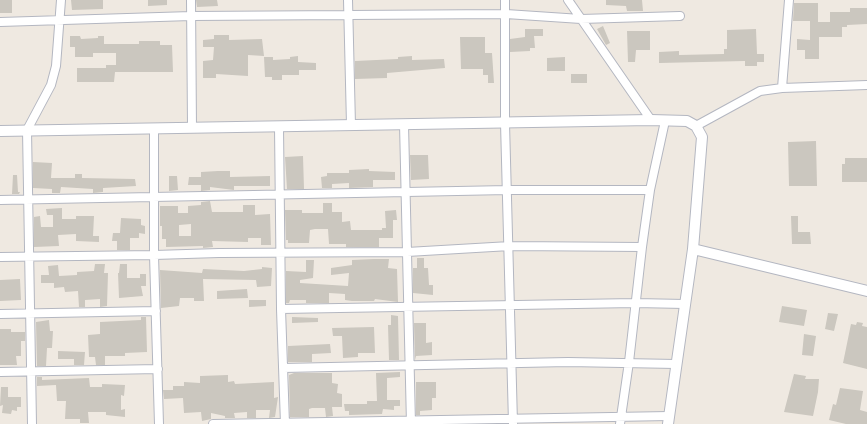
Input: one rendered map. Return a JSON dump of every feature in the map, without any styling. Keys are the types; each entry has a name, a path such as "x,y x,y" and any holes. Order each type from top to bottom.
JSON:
{"street":[{"path":"32,424 27,130 50,85 56,66 61,0"},
{"path":"191,0 192,127"},
{"path":"348,0 351,125"},
{"path":"505,0 505,123 510,246 513,421"},
{"path":"568,0 651,120"},
{"path":"782,88 789,0"},
{"path":"0,22 191,16 506,14 581,19 680,16"},
{"path":"696,126 760,91 782,88 867,85"},
{"path":"0,131 651,120 687,121 696,126 702,137 693,249 669,420 213,424"},
{"path":"621,420 650,190 665,121"},
{"path":"404,124 411,422"},
{"path":"279,127 281,196 281,309 285,423"},
{"path":"154,128 154,255 159,424"},
{"path":"0,200 154,196 405,194 508,190 650,190"},
{"path":"0,257 281,252 407,252 510,246 642,247"},
{"path":"693,249 867,291"},
{"path":"281,309 635,303 685,304"},
{"path":"0,314 156,311"},
{"path":"284,368 511,363 629,362 676,364"},
{"path":"0,372 158,369"}],"building":[{"path":"0,0 12,0 12,13 0,13"},
{"path":"71,0 103,0 103,9 72,10"},
{"path":"148,0 167,0 167,5 148,6"},
{"path":"196,0 217,0 218,6 197,7"},
{"path":"606,0 642,0 643,11 627,11 626,6 606,5"},
{"path":"794,3 818,3 818,22 830,22 830,12 850,12 850,8 867,8 867,24 847,25 847,27 842,27 842,37 819,37 819,59 805,59 805,50 797,50 797,39 810,40 810,21 793,21"},
{"path":"603,26 610,43 606,45 597,29"},
{"path":"525,29 543,29 543,36 534,36 535,48 530,48 530,51 510,52 510,39 525,37"},
{"path":"756,29 757,54 764,54 764,62 757,62 757,66 745,66 745,61 659,63 659,52 679,51 679,55 724,54 724,49 727,49 727,30"},
{"path":"627,31 650,31 650,50 636,50 635,62 628,62"},
{"path":"214,35 229,35 229,40 262,39 264,56 248,55 248,76 216,74 216,78 203,78 203,61 213,60 214,47 203,47 203,40 214,39"},
{"path":"70,36 80,36 81,39 98,38 98,36 104,36 104,44 139,44 139,41 160,41 160,45 172,45 173,72 115,72 114,82 77,82 77,68 106,68 106,65 116,65 116,53 93,53 93,57 75,57 75,47 70,47"},
{"path":"460,37 485,37 485,53 492,53 494,83 488,83 488,75 483,75 483,69 461,69"},
{"path":"298,56 298,62 316,63 316,70 299,70 299,75 282,75 282,80 272,80 272,77 265,77 264,57 273,57 273,60 290,59 290,57"},
{"path":"412,56 412,60 444,59 445,68 387,73 387,78 355,79 355,61 398,59 398,57"},
{"path":"565,57 565,71 547,71 547,58"},
{"path":"571,74 587,74 587,83 571,83"},
{"path":"816,141 817,186 789,186 788,142"},
{"path":"410,155 428,155 429,179 411,180"},
{"path":"303,156 304,189 287,189 285,157"},
{"path":"845,158 867,158 867,182 842,182 842,164 845,164"},
{"path":"33,162 52,163 51,178 75,178 75,174 82,174 82,178 135,179 136,186 103,188 103,192 93,193 93,189 61,187 60,193 52,193 52,189 33,188"},
{"path":"369,169 369,171 395,172 395,180 373,180 373,187 349,188 349,183 332,184 332,188 322,188 321,177 327,176 327,173 349,173 349,170"},
{"path":"230,171 230,177 270,176 270,186 234,186 234,190 210,187 210,190 201,191 201,185 188,185 189,177 201,177 201,172"},
{"path":"13,175 17,175 18,192 20,192 19,194 12,194"},
{"path":"169,176 177,176 178,190 169,191"},
{"path":"210,201 212,212 243,212 243,205 255,205 255,215 270,214 271,245 261,245 261,238 248,238 248,242 212,241 213,247 166,247 166,239 162,239 162,226 160,226 160,206 178,206 178,213 188,213 188,206 201,205 201,202","holes":["191,224 191,236 179,236 179,225"]},
{"path":"323,203 332,203 332,212 342,212 342,222 350,221 351,230 382,230 382,228 386,228 385,211 396,210 397,220 393,220 393,238 379,238 379,247 346,247 346,244 329,244 328,229 315,229 310,230 309,243 288,243 288,240 286,240 285,210 302,210 302,213 323,213"},
{"path":"62,208 62,219 76,219 76,216 94,216 93,236 99,236 99,242 76,241 76,234 58,235 59,246 34,247 34,217 40,216 41,227 53,227 53,215 47,215 46,209"},
{"path":"791,216 798,216 798,232 810,232 811,244 792,244"},
{"path":"121,218 141,219 141,225 145,226 145,234 139,233 139,238 130,238 130,250 117,250 117,241 112,241 113,233 120,233"},
{"path":"417,258 424,258 424,268 428,268 429,285 433,285 433,295 413,293 413,268 417,268"},
{"path":"389,259 388,268 397,269 398,302 375,299 374,301 352,301 345,300 345,294 329,293 329,303 306,303 306,300 290,300 289,303 286,303 286,271 306,272 306,260 314,260 313,278 300,280 300,283 348,286 349,273 331,275 331,268 352,265 352,260"},
{"path":"95,264 105,264 104,273 108,273 107,306 100,307 100,299 85,300 85,307 79,307 78,291 65,292 64,287 54,288 54,283 41,283 41,275 49,275 48,266 58,265 59,276 77,275 77,272 94,271"},
{"path":"120,264 127,264 127,278 140,278 140,274 146,274 146,286 141,286 143,296 119,298 118,273"},
{"path":"262,267 272,268 271,286 257,287 256,280 203,279 204,301 194,301 194,298 180,298 179,306 161,308 160,270 202,273 203,269 244,271 262,269"},
{"path":"20,279 21,300 0,301 0,280"},
{"path":"247,289 248,298 217,299 217,291"},
{"path":"249,300 266,300 266,306 249,307"},
{"path":"782,306 807,310 804,326 779,322"},
{"path":"828,313 838,314 834,331 825,329"},
{"path":"391,315 398,316 399,360 389,360 388,325 391,325"},
{"path":"141,317 146,317 147,352 125,353 125,356 105,356 105,365 96,365 95,357 89,357 88,335 100,334 100,322 141,320"},
{"path":"292,317 318,318 318,322 292,323"},
{"path":"49,320 50,331 53,331 52,348 47,348 46,366 37,366 36,322"},
{"path":"857,322 863,323 862,326 867,327 867,369 843,363 851,324 856,325"},
{"path":"414,323 426,323 426,343 432,342 432,355 416,356 415,360"},
{"path":"374,327 375,353 358,353 358,357 343,358 342,336 333,336 332,328"},
{"path":"0,329 11,329 11,332 25,332 25,341 21,341 21,356 16,356 17,365 0,365"},
{"path":"804,334 816,336 813,356 802,355"},
{"path":"330,344 331,353 312,354 312,362 288,362 288,346"},
{"path":"58,351 85,352 84,365 74,365 74,359 58,359"},
{"path":"400,372 400,377 387,378 387,400 400,400 400,406 394,406 394,410 383,409 382,414 349,415 349,411 345,411 344,404 367,404 367,401 377,401 376,373"},
{"path":"294,373 332,373 332,383 338,384 337,393 342,394 342,407 332,407 333,416 326,417 325,408 312,408 309,409 309,417 290,417 289,375"},
{"path":"794,374 806,376 805,379 819,379 813,416 784,412"},
{"path":"228,375 228,382 234,381 235,384 274,382 274,398 278,397 275,417 269,418 270,410 256,410 256,418 247,418 247,412 234,413 235,418 225,418 225,416 211,413 211,419 202,421 201,412 184,413 183,398 164,399 163,390 173,390 173,386 184,386 184,382 200,383 200,376"},
{"path":"37,377 42,377 42,380 89,378 90,387 102,387 102,384 125,385 124,396 121,395 121,410 125,409 125,417 106,415 106,412 88,412 89,423 80,423 80,419 65,419 66,401 57,401 56,385 37,386"},
{"path":"416,382 436,382 436,398 432,398 432,410 420,411 420,415 416,415"},
{"path":"1,387 8,387 8,397 21,397 21,407 17,407 17,411 12,410 11,414 2,413 3,405 0,406"},
{"path":"840,388 863,391 860,410 867,412 867,424 846,424 829,420 833,404 836,405"}]}
